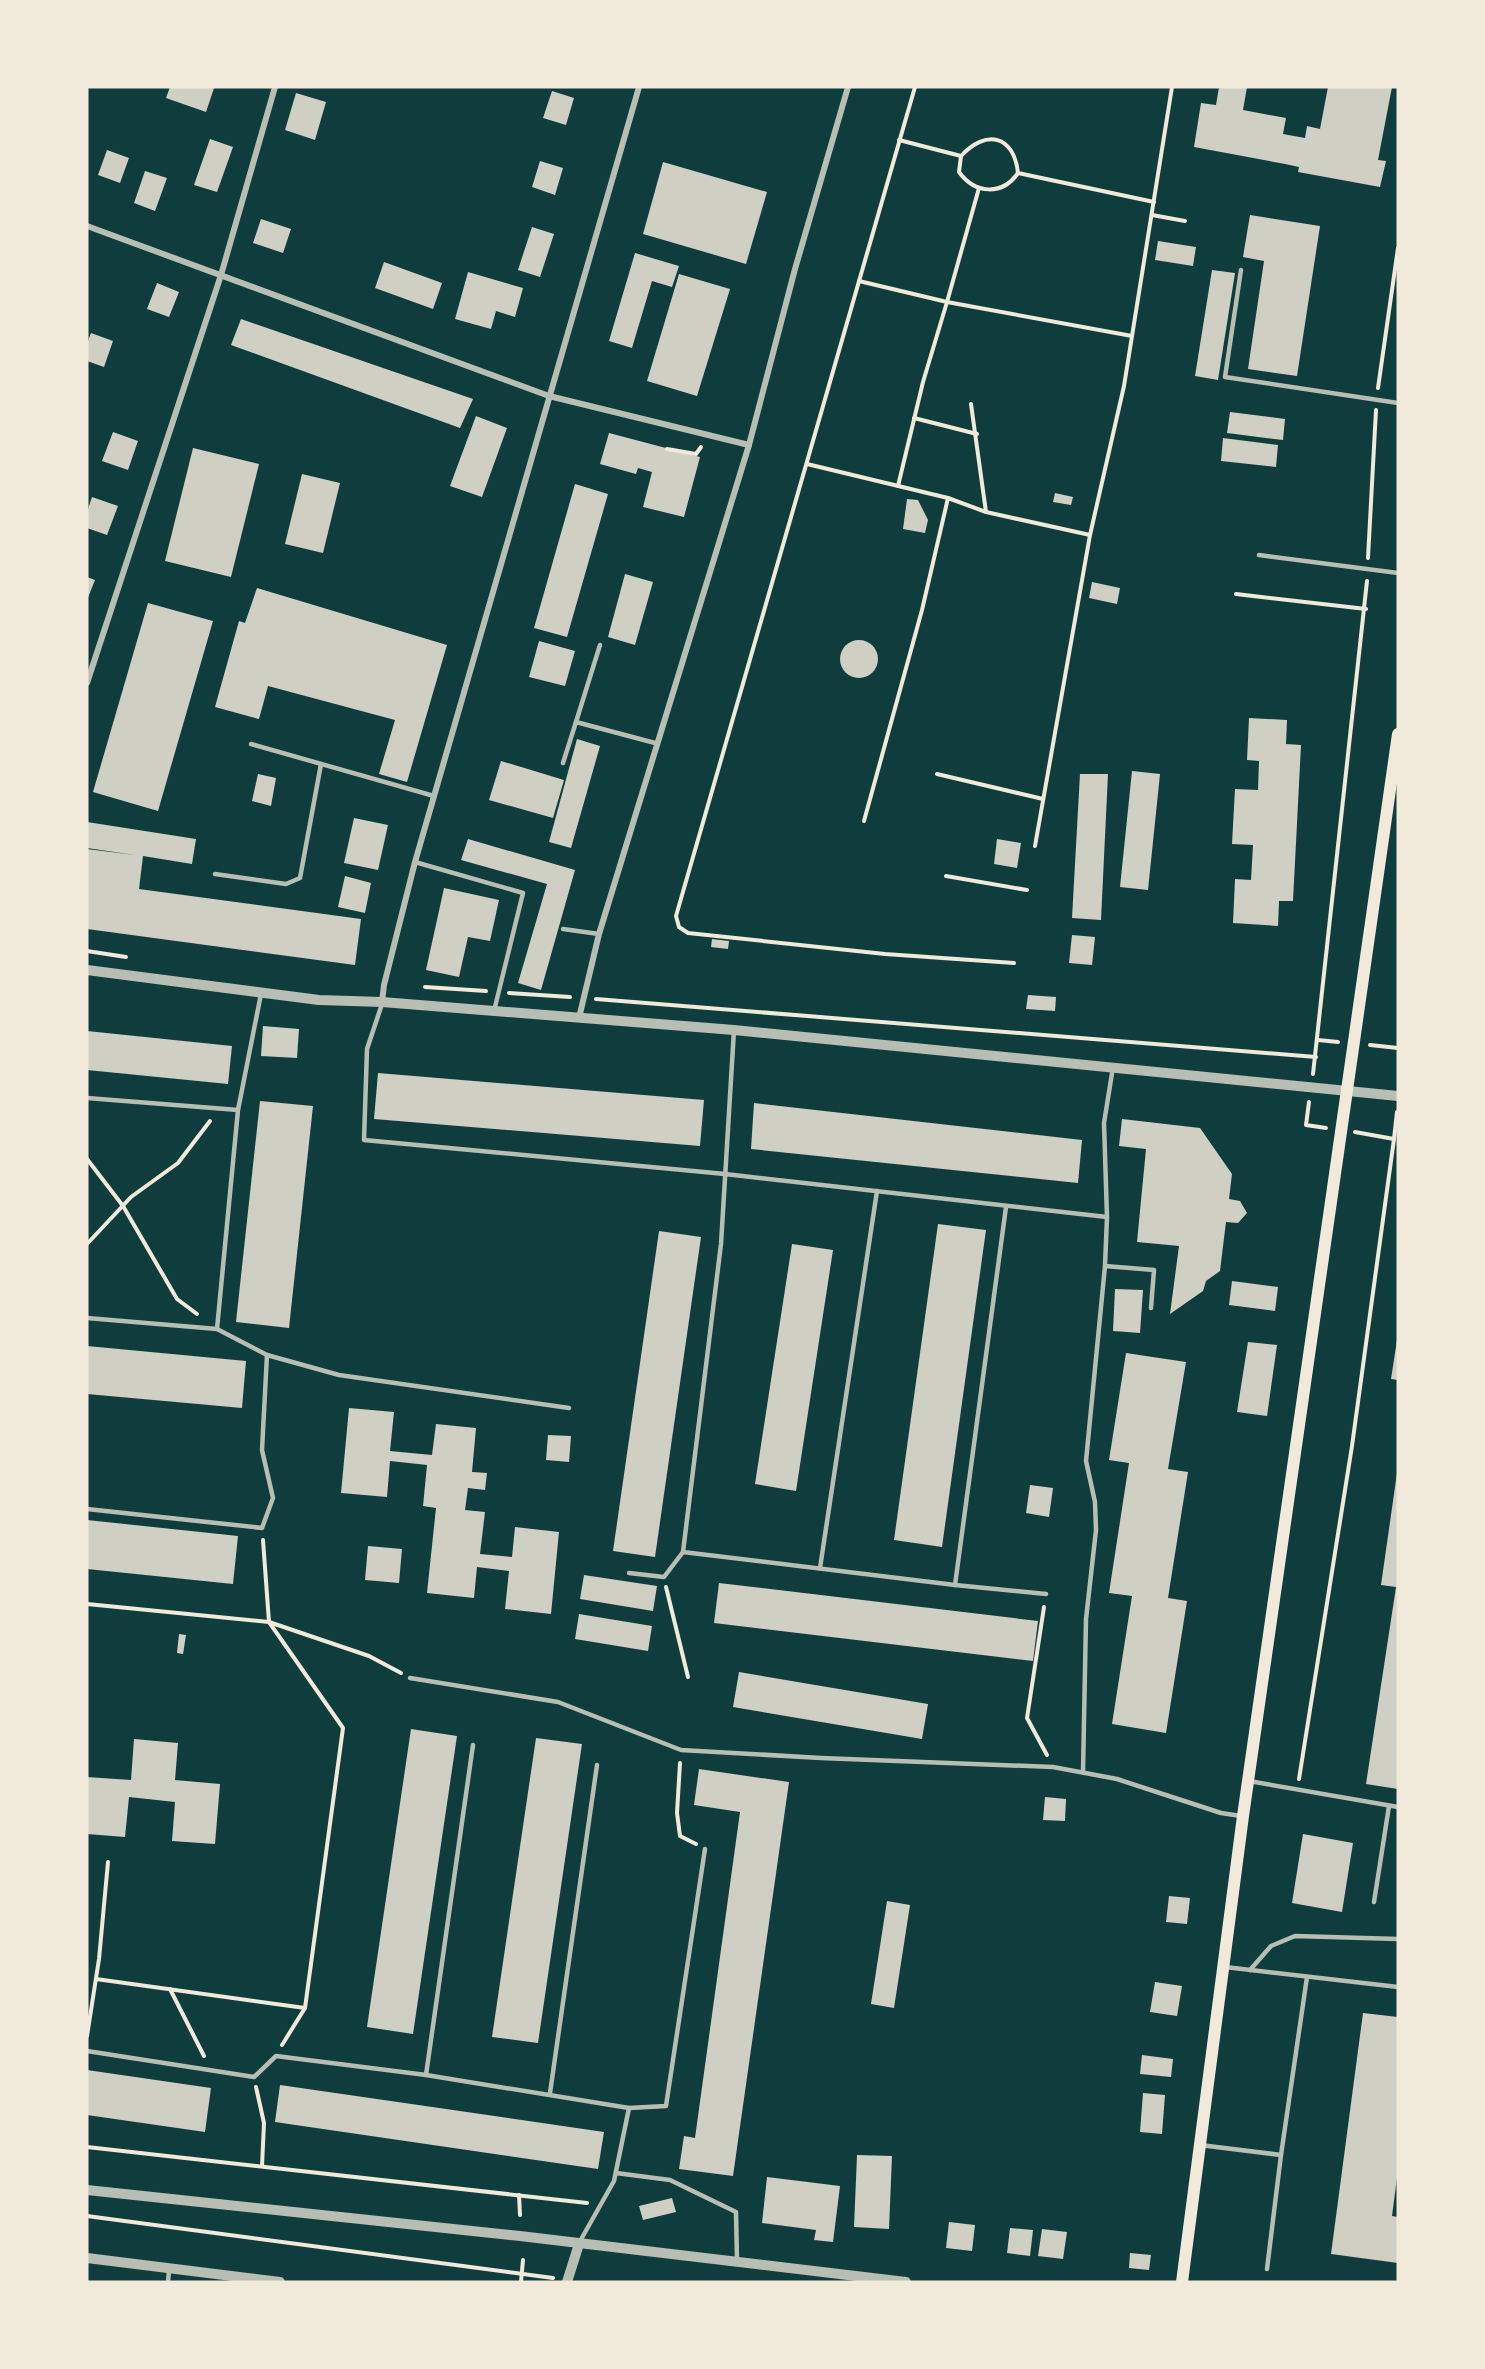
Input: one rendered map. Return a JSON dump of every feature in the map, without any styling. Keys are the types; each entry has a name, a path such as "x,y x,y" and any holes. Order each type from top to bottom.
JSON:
{"main road":[{"path":"1182,2282 1243,1816 1250,1781 1398,734"}],"street":[{"path":"87,683 221,275 275,87"},
{"path":"382,1002 384,985 415,861 639,87"},
{"path":"579,1018 598,934 655,743 749,445 795,269 848,87"},
{"path":"87,226 549,396 749,445"},
{"path":"87,970 261,994 734,1030 1398,1096"},
{"path":"87,2190 906,2282"},
{"path":"567,2281 579,2244"},
{"path":"87,2258 280,2282"}],"lane":[{"path":"1241,270 1225,377 1398,403"},
{"path":"1260,555 1398,573"},
{"path":"563,763 600,645"},
{"path":"576,722 655,743"},
{"path":"251,744 434,796"},
{"path":"215,874 286,884 300,878 321,764"},
{"path":"415,861 523,893 494,1011"},
{"path":"564,929 598,934"},
{"path":"217,1329 238,1110 261,994"},
{"path":"382,1002 367,1049 364,1140 725,1173 1107,1217"},
{"path":"629,1573 664,1576 683,1552 721,1244 734,1030"},
{"path":"1083,1772 1086,1619 1096,1530 1095,1502 1086,1461 1105,1266 1107,1217 1104,1123 1113,1068"},
{"path":"87,1098 238,1110"},
{"path":"820,1568 876,1191"},
{"path":"955,1585 1006,1207"},
{"path":"1105,1266 1154,1270 1151,1308"},
{"path":"87,1318 217,1329 267,1355 339,1375 569,1408"},
{"path":"87,1509 262,1528 273,1498 262,1450 267,1355"},
{"path":"683,1552 1046,1594"},
{"path":"410,1678 558,1702 681,1750 1053,1767 1117,1779 1221,1813 1243,1816"},
{"path":"426,2075 473,1745"},
{"path":"550,2093 597,1765"},
{"path":"1250,1781 1398,1807"},
{"path":"1374,1902 1389,1806"},
{"path":"87,2051 254,2077 276,2056 550,2093 629,2108 666,2106 705,1849"},
{"path":"1250,1970 1271,1946 1295,1936 1398,1939"},
{"path":"1224,1966 1398,1987"},
{"path":"1267,2269 1307,1977"},
{"path":"579,2244 616,2173 629,2108"},
{"path":"1200,2145 1281,2155"},
{"path":"616,2173 670,2180 736,2212 737,2264"},
{"path":"168,2282 169,2268"}],"path":[{"path":"915,87 676,916 679,927 688,933 885,954 1014,963"},
{"path":"1035,846 1090,535 1124,386 1172,87"},
{"path":"899,140 961,156"},
{"path":"995,140 1011,147 1016,155 1018,173 1011,184 998,190 979,188 966,181 959,172 961,156 980,141 995,140"},
{"path":"1018,173 1154,202"},
{"path":"898,486 914,418 979,188"},
{"path":"1152,215 1185,221"},
{"path":"415,987 584,998 1316,1057 1366,609 1376,400 1398,248"},
{"path":"859,281 947,302 1132,336"},
{"path":"971,404 977,434 986,512"},
{"path":"914,418 977,434"},
{"path":"667,449 696,454"},
{"path":"807,464 948,498 986,512 1090,535"},
{"path":"864,821 922,610 948,498"},
{"path":"1236,594 1366,609"},
{"path":"937,774 1043,799"},
{"path":"946,876 1027,890"},
{"path":"87,951 132,958"},
{"path":"87,1244 123,1206 178,1163 220,1108"},
{"path":"1297,1790 1352,1446 1394,1139"},
{"path":"87,1159 123,1206 177,1299 217,1329"},
{"path":"262,1528 269,1622 343,1728 305,2008 276,2056"},
{"path":"664,1576 688,1677"},
{"path":"1046,1594 1027,1718 1053,1767"},
{"path":"87,1604 269,1622 369,1656 410,1678"},
{"path":"681,1750 677,1814 681,1836 705,1849"},
{"path":"87,2036 96,1979 108,1862"},
{"path":"96,1979 305,2008"},
{"path":"170,1989 211,2070"},
{"path":"254,2077 264,2123 262,2166"},
{"path":"87,2147 600,2205"},
{"path":"519,2195 520,2215"},
{"path":"87,2216 567,2281"},
{"path":"521,2282 523,2260"}],"building":[{"path":"170,87 214,88 206,112 166,98"},
{"path":"1219,87 1247,87 1243,110 1286,118 1283,134 1305,138 1307,126 1320,129 1328,87 1392,87 1378,160 1386,161 1380,187 1298,172 1299,167 1194,147 1201,103 1216,105"},
{"path":"552,91 574,98 566,125 543,118"},
{"path":"296,93 326,102 315,140 285,130"},
{"path":"210,139 233,147 217,192 194,185"},
{"path":"107,150 129,158 120,183 98,175"},
{"path":"540,161 563,168 555,195 532,187"},
{"path":"663,162 767,192 746,264 643,234"},
{"path":"145,171 167,178 155,211 134,203"},
{"path":"1250,215 1320,226 1297,376 1248,369 1264,261 1243,257"},
{"path":"261,219 291,229 283,253 253,243"},
{"path":"532,227 554,234 540,277 518,270"},
{"path":"1158,241 1196,247 1193,266 1155,260"},
{"path":"635,253 679,266 672,287 652,281 632,348 609,341"},
{"path":"384,262 442,283 433,309 375,288"},
{"path":"1212,270 1235,273 1218,380 1195,376"},
{"path":"468,272 523,288 515,317 496,311 491,329 455,319"},
{"path":"679,274 730,289 697,396 647,381"},
{"path":"157,283 179,292 169,317 147,309"},
{"path":"241,319 473,399 460,428 231,345"},
{"path":"91,333 113,341 104,367 87,361 87,343"},
{"path":"1230,412 1285,419 1283,440 1227,433"},
{"path":"476,416 507,428 482,497 450,486"},
{"path":"113,432 138,441 128,470 102,461"},
{"path":"609,433 700,457 684,517 643,507 652,472 638,468 636,474 600,464"},
{"path":"1223,438 1278,445 1276,467 1221,461"},
{"path":"193,448 259,464 231,577 165,561"},
{"path":"302,474 340,483 323,553 285,544"},
{"path":"575,484 608,494 567,637 534,628"},
{"path":"1055,493 1073,497 1071,505 1053,502"},
{"path":"92,497 118,506 107,535 87,528 87,512"},
{"path":"907,499 918,500 928,520 925,533 903,529"},
{"path":"625,574 653,582 635,645 608,637"},
{"path":"87,577 95,580 87,600"},
{"path":"1092,582 1120,588 1117,604 1089,598"},
{"path":"257,588 447,645 407,782 379,774 395,720 268,686 259,719 215,707 239,621 245,623"},
{"path":"148,603 213,621 158,811 93,792"},
{"path":"859,640 873,645 878,659 873,673 859,678 845,673 840,659 845,645"},
{"path":"539,641 575,651 565,686 529,677"},
{"path":"1249,718 1287,720 1286,744 1301,745 1293,901 1279,901 1278,926 1233,923 1235,879 1251,880 1253,845 1232,844 1235,789 1258,790 1259,761 1247,760"},
{"path":"577,739 600,746 571,848 549,842"},
{"path":"501,761 564,780 553,818 489,800"},
{"path":"1132,771 1160,774 1148,890 1120,887"},
{"path":"258,774 276,778 271,806 252,801"},
{"path":"1080,774 1108,774 1101,920 1072,918"},
{"path":"354,818 388,825 378,870 344,863"},
{"path":"87,822 196,839 192,864 143,856 139,889 361,919 355,965 87,929 87,849 135,855 87,848"},
{"path":"468,839 575,870 541,990 518,983 547,884 461,860"},
{"path":"997,839 1021,843 1017,868 994,864"},
{"path":"345,876 371,883 365,913 338,907"},
{"path":"444,888 499,900 490,941 468,937 459,977 426,970"},
{"path":"1072,935 1095,937 1092,965 1069,963"},
{"path":"712,939 729,941 728,949 711,947"},
{"path":"1028,995 1056,997 1055,1011 1026,1009"},
{"path":"263,1026 299,1029 297,1058 261,1056"},
{"path":"87,1031 232,1046 228,1084 87,1070"},
{"path":"378,1073 704,1100 700,1146 374,1119"},
{"path":"260,1101 313,1106 289,1328 236,1322"},
{"path":"754,1103 1082,1140 1078,1183 751,1149"},
{"path":"1122,1119 1200,1128 1232,1174 1229,1199 1240,1201 1247,1213 1238,1223 1226,1222 1220,1271 1206,1281 1203,1291 1170,1314 1179,1246 1137,1242 1146,1149 1119,1146"},
{"path":"938,1224 986,1230 942,1547 894,1540"},
{"path":"659,1231 701,1237 655,1557 613,1551"},
{"path":"792,1244 833,1250 796,1491 755,1484"},
{"path":"1232,1281 1278,1287 1275,1311 1229,1305"},
{"path":"1115,1289 1143,1290 1140,1333 1113,1331"},
{"path":"1398,1340 1398,1380 1391,1379"},
{"path":"1248,1342 1277,1345 1267,1416 1237,1412"},
{"path":"87,1346 246,1361 242,1408 87,1394"},
{"path":"1126,1353 1186,1362 1168,1469 1188,1472 1168,1598 1187,1601 1166,1733 1112,1724 1132,1596 1109,1593 1129,1463 1109,1460"},
{"path":"349,1408 394,1412 390,1451 432,1455 436,1424 476,1428 472,1472 487,1473 485,1490 468,1488 465,1510 485,1512 480,1554 512,1557 515,1527 559,1532 551,1614 505,1609 509,1571 477,1567 474,1598 427,1593 436,1508 423,1506 427,1465 390,1461 387,1497 341,1493"},
{"path":"548,1435 571,1436 569,1462 546,1460"},
{"path":"1397,1473 1398,1789 1366,1784 1396,1587 1381,1585"},
{"path":"1030,1485 1053,1488 1049,1517 1026,1513"},
{"path":"87,1520 238,1536 233,1584 87,1569"},
{"path":"368,1546 402,1549 399,1583 365,1580"},
{"path":"584,1575 657,1586 653,1611 580,1599"},
{"path":"719,1583 1038,1621 1033,1661 714,1623"},
{"path":"579,1614 652,1626 648,1651 575,1639"},
{"path":"179,1634 186,1635 183,1654 177,1653"},
{"path":"739,1672 928,1704 922,1739 733,1707"},
{"path":"411,1729 457,1736 413,2034 367,2027"},
{"path":"536,1738 582,1744 538,2043 492,2037"},
{"path":"134,1739 178,1743 175,1780 220,1784 215,1844 172,1841 175,1802 129,1797 125,1837 87,1834 87,1777 131,1780"},
{"path":"699,1769 789,1782 733,2176 679,2169 684,2136 695,2138 740,1812 694,1805"},
{"path":"1045,1797 1066,1799 1065,1821 1043,1820"},
{"path":"1303,1834 1353,1843 1342,1912 1292,1903"},
{"path":"1169,1896 1190,1898 1187,1924 1166,1922"},
{"path":"887,1901 910,1905 894,2008 871,2004"},
{"path":"1155,1982 1182,1986 1177,2016 1150,2012"},
{"path":"1363,2013 1398,2017 1398,2170 1392,2216 1398,2217 1398,2263 1331,2254"},
{"path":"1142,2055 1173,2059 1171,2077 1140,2074"},
{"path":"87,2070 211,2088 205,2132 87,2115"},
{"path":"280,2085 604,2132 598,2169 275,2122"},
{"path":"1143,2093 1165,2095 1162,2134 1140,2132"},
{"path":"857,2155 892,2156 889,2229 854,2227"},
{"path":"767,2177 840,2186 833,2242 814,2240 816,2230 762,2223"},
{"path":"672,2198 676,2212 643,2220 639,2206"},
{"path":"949,2222 975,2225 972,2251 946,2248"},
{"path":"1010,2228 1033,2230 1030,2256 1007,2253"},
{"path":"1042,2229 1067,2232 1063,2259 1038,2256"},
{"path":"1130,2253 1151,2255 1149,2270 1129,2268"}]}
